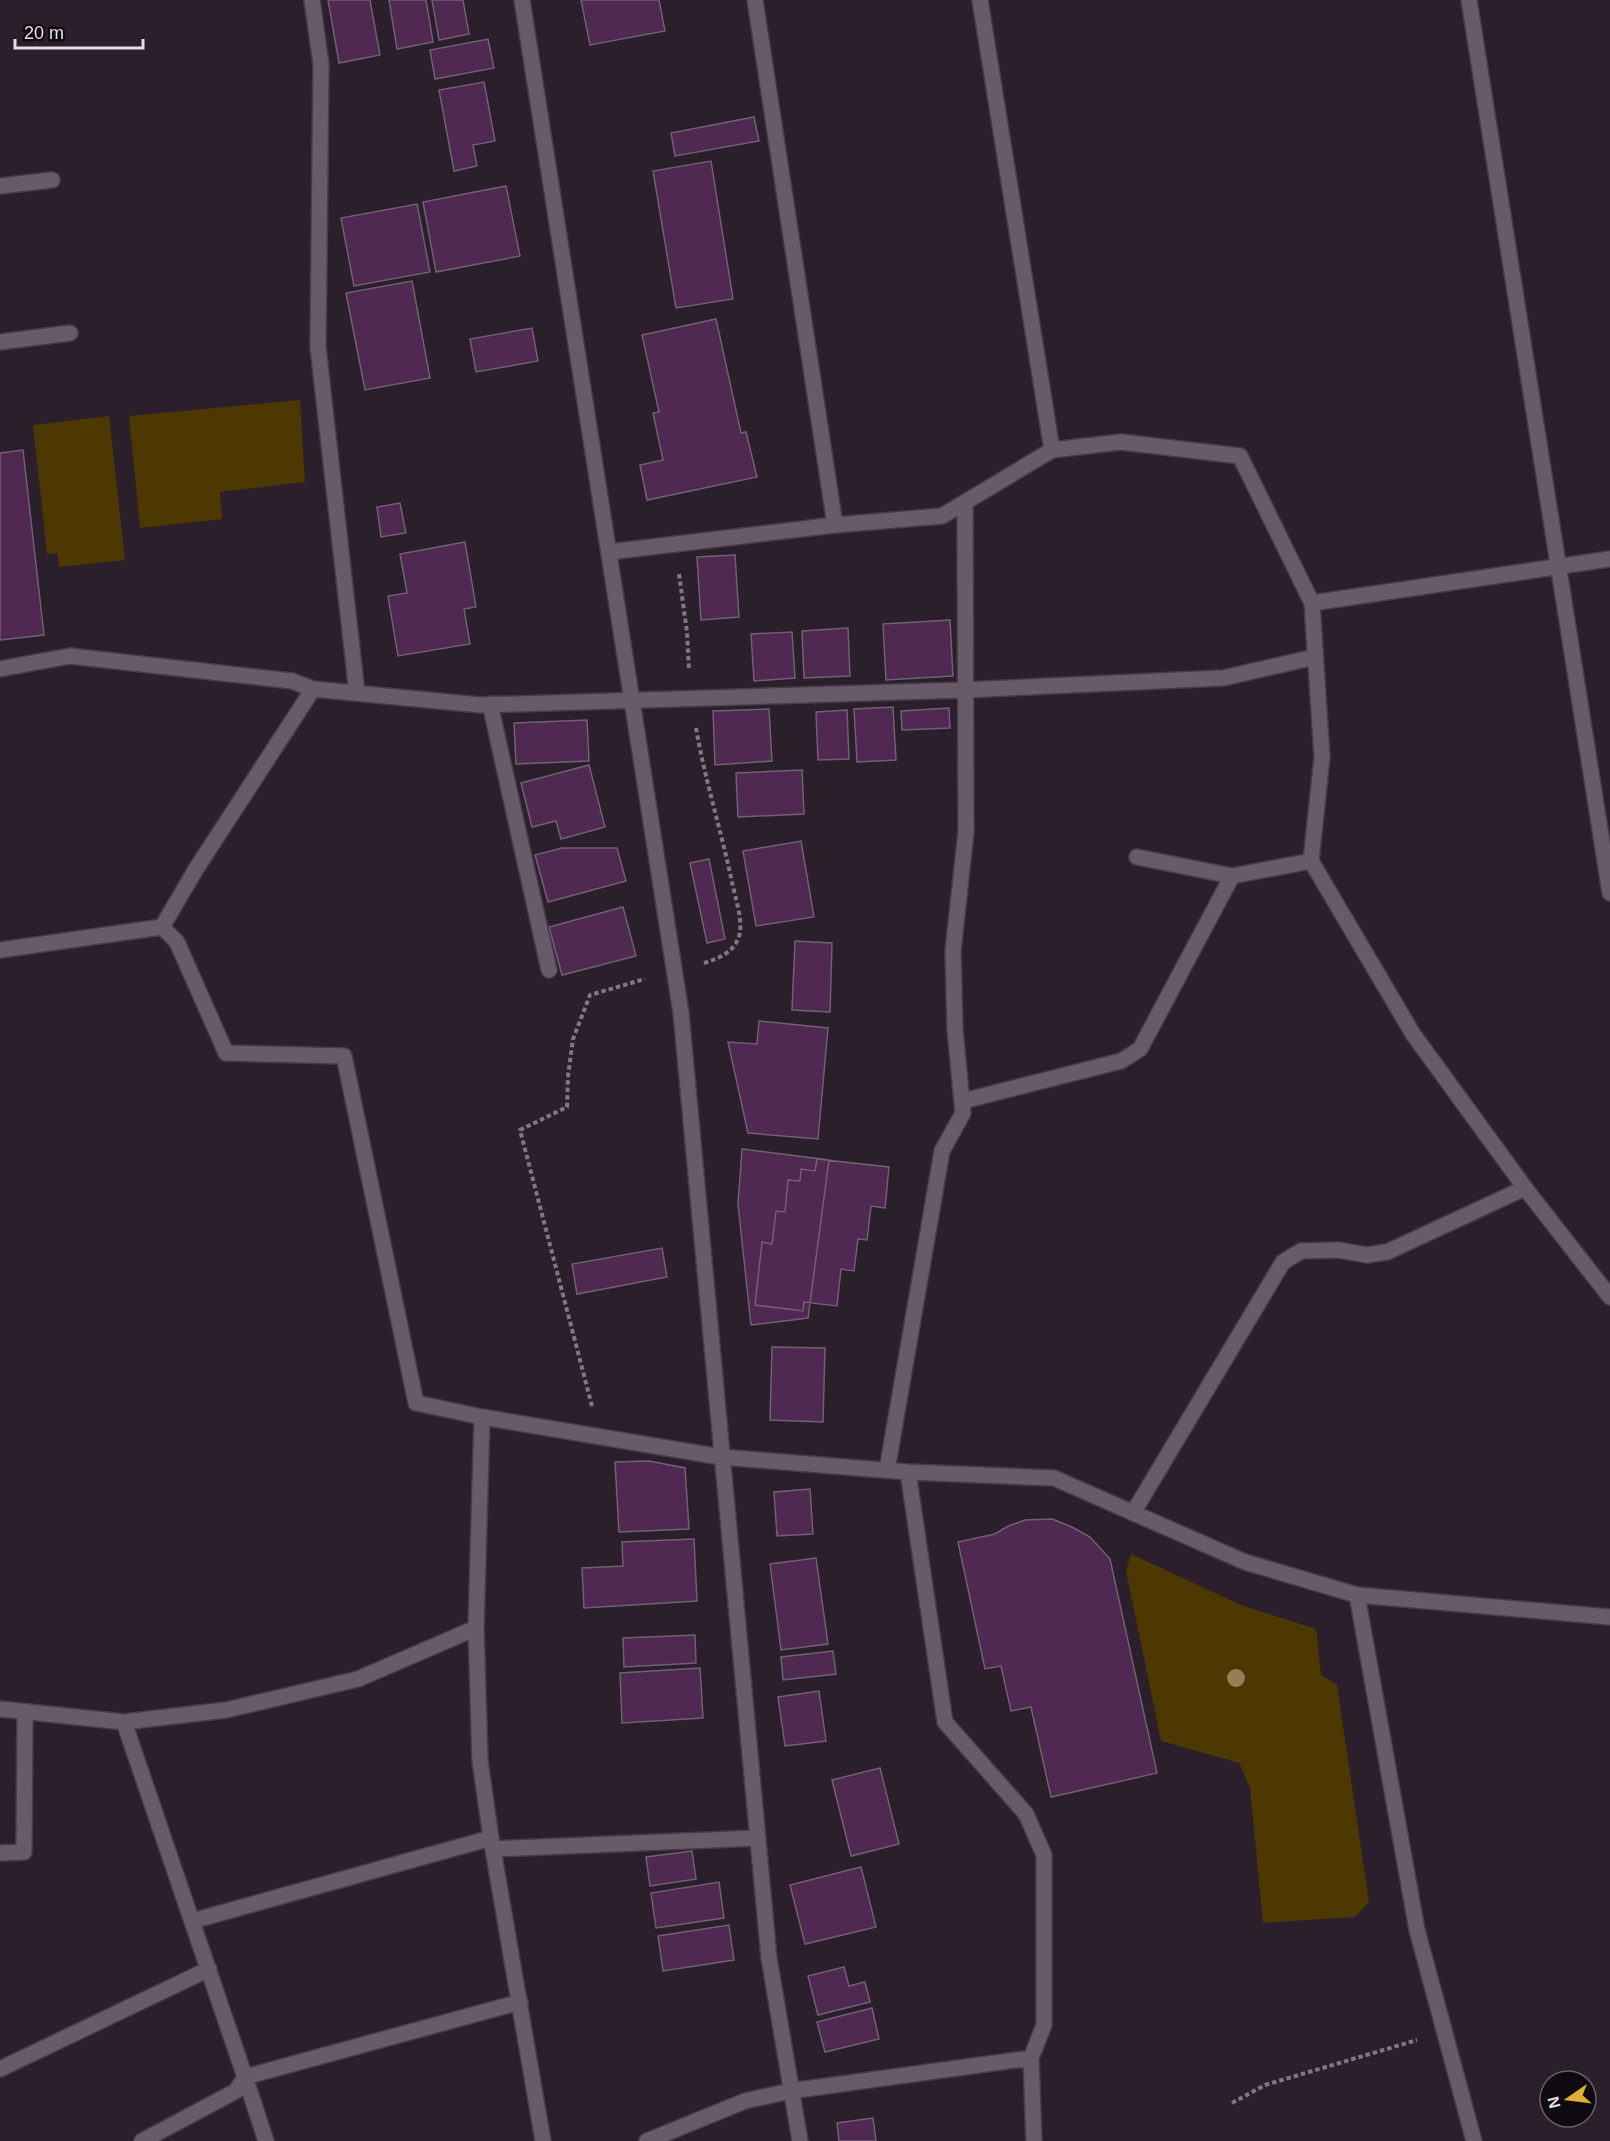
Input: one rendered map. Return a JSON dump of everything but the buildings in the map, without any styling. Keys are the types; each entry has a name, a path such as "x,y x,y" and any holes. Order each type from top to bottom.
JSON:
{"street":[{"path":"312,0 321,64 318,347 357,693"},
{"path":"522,0 633,699 683,1037 769,1958 800,2141"},
{"path":"755,0 835,525"},
{"path":"980,0 1052,450"},
{"path":"1469,0 1610,893"},
{"path":"0,186 52,180"},
{"path":"0,342 70,333"},
{"path":"609,552 835,525 942,516 1052,450 1121,441 1240,456 1312,603 1322,757 1311,861 1413,1034 1525,1188 1610,1297"},
{"path":"887,1470 942,1151 963,1113 955,1030 953,951 966,832 965,502"},
{"path":"1312,603 1610,559"},
{"path":"0,669 70,656 292,681 313,689 490,704 964,690 1224,678 1315,657"},
{"path":"162,927 196,869 313,689"},
{"path":"490,704 549,970"},
{"path":"1137,857 1232,876 1311,861"},
{"path":"963,1101 1121,1061 1140,1048 1232,876"},
{"path":"0,950 162,927"},
{"path":"162,927 177,942 226,1053 344,1056 416,1403 482,1417 721,1457 908,1472 1054,1478 1245,1562 1358,1595 1610,1617"},
{"path":"1133,1513 1283,1262 1301,1251 1338,1250 1368,1255 1387,1252 1525,1188"},
{"path":"482,1417 476,1628 480,1761 543,2141"},
{"path":"908,1472 945,1722 1026,1814 1044,1855 1044,2025 1032,2058 1034,2141"},
{"path":"1358,1595 1417,1930 1474,2141"},
{"path":"0,1709 124,1722 226,1710 358,1679 476,1628"},
{"path":"0,1853 24,1852 25,1712"},
{"path":"124,1722 266,2141"},
{"path":"192,1921 492,1844 758,1839"},
{"path":"0,2069 208,1969"},
{"path":"142,2141 236,2091 245,2077 520,2002"},
{"path":"647,2141 745,2101 790,2091 1032,2058"}],"path":[{"path":"599,1436 520,1130 567,1107 573,1039 590,996 720,958 731,950 740,933 738,912 721,830 704,773 691,698 687,632 675,544"},
{"path":"1232,2103 1274,2082 1424,2039"}],"shaded area":[{"path":"300,400 305,482 220,492 222,519 140,528 129,416"},
{"path":"109,416 125,560 59,567 57,553 47,554 33,425"},
{"path":"1131,1554 1241,1605 1316,1629 1321,1675 1337,1685 1369,1902 1355,1917 1263,1923 1250,1788 1239,1763 1161,1741 1126,1571"}]}
